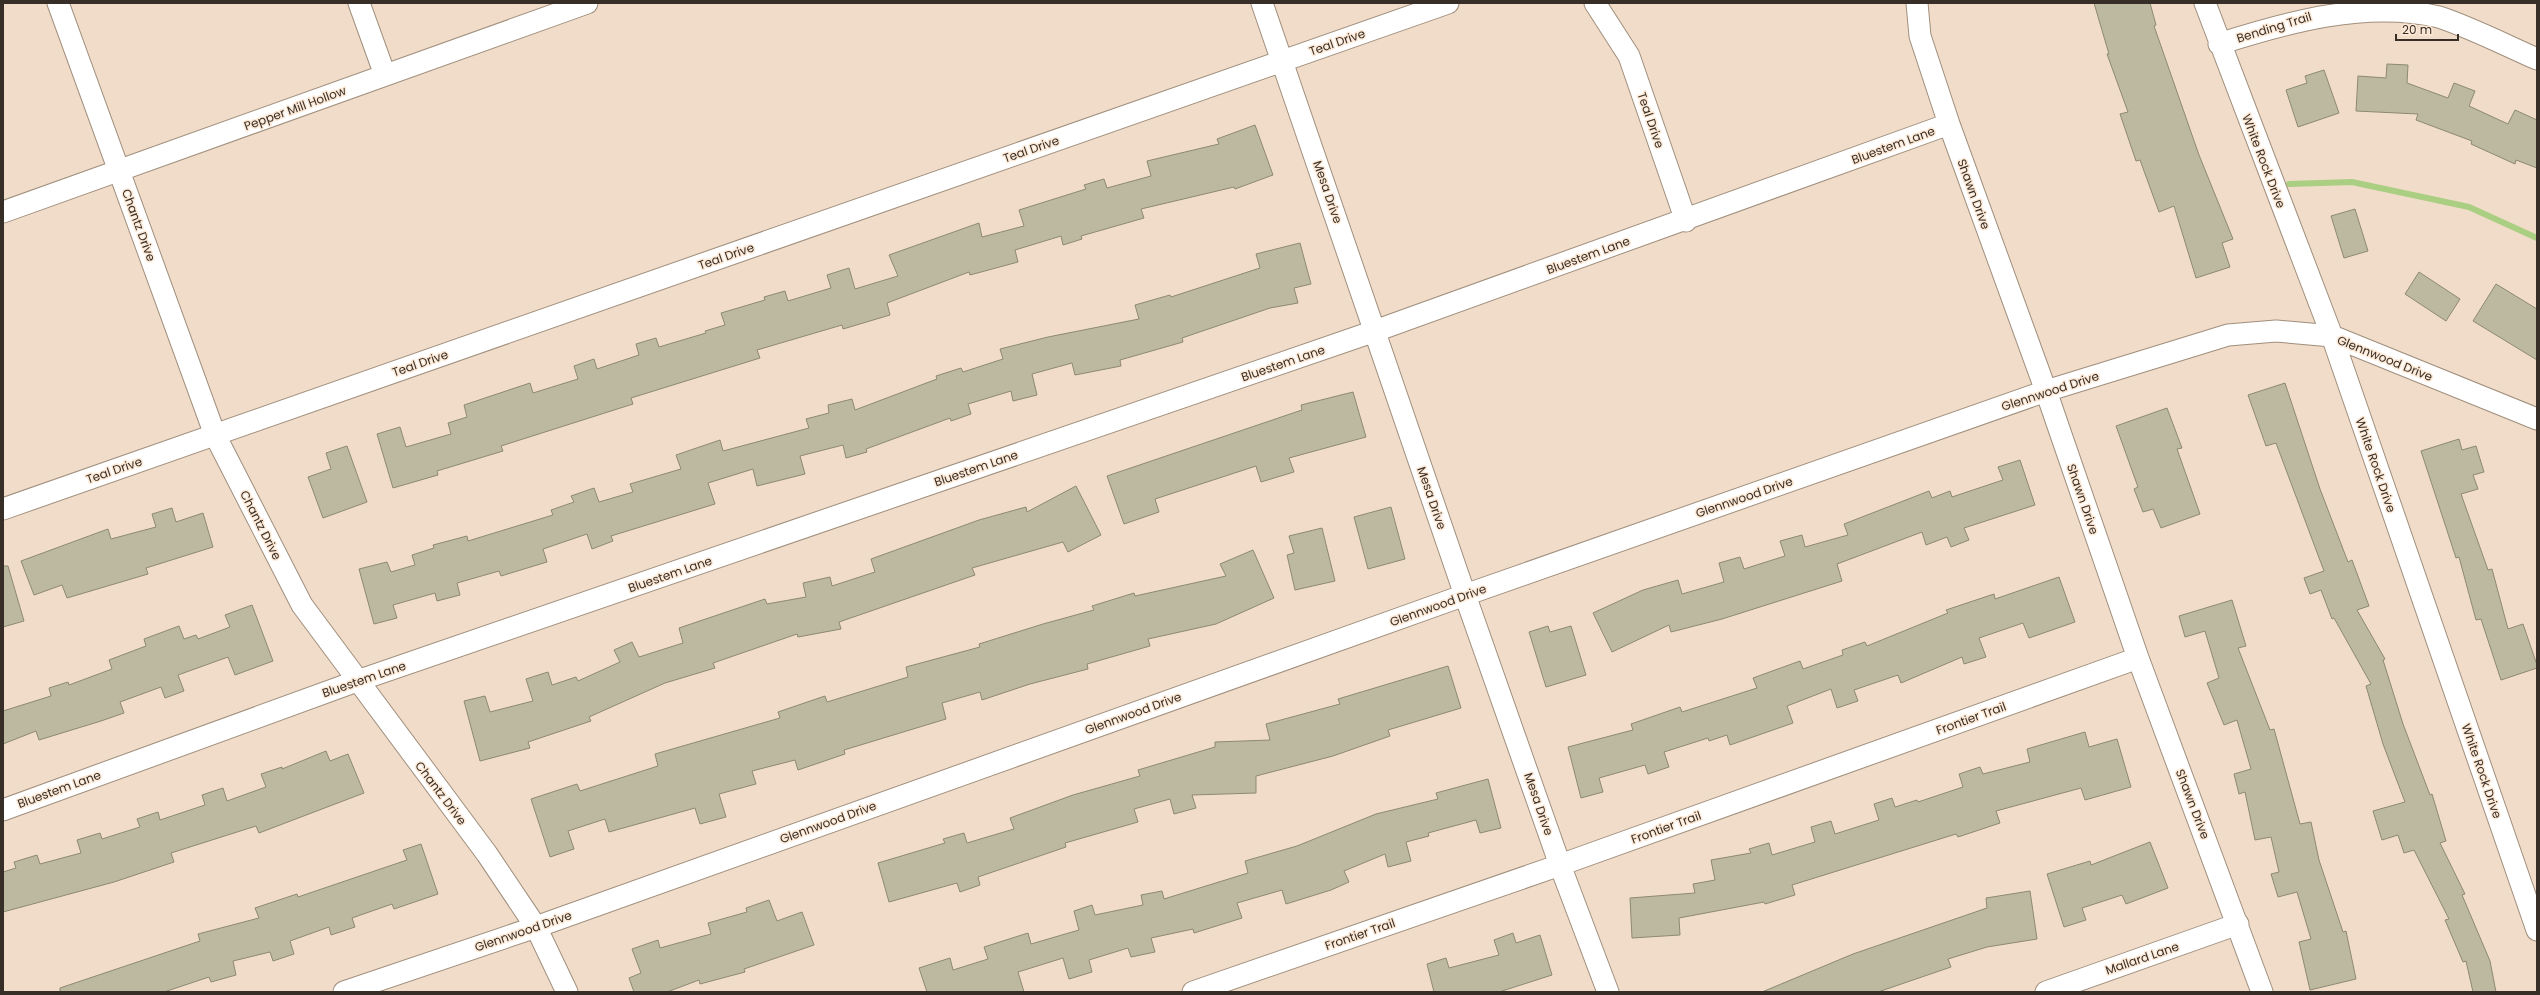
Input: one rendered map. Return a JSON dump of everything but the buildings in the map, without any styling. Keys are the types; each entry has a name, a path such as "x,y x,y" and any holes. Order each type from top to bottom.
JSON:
{"street":[{"name":"Chantz Drive","path":"58,3 215,435 302,605 487,854 536,926 567,992"},
{"path":"359,3 385,75"},
{"name":"Pepper Mill Hollow","path":"3,212 587,3"},
{"name":"Mesa Drive","path":"1262,3 1465,595 1560,864 1608,992"},
{"name":"Teal Drive","path":"3,509 1448,3"},
{"name":"Teal Drive","path":"1595,3 1630,56 1686,220"},
{"name":"Shawn Drive","path":"1917,3 1920,36 1949,124 2046,391 2138,658 2262,992"},
{"name":"White Rock Drive","path":"2205,3 2219,44 2332,336 2537,930"},
{"name":"Bending Trail","path":"2219,44 2317,13 2352,9 2399,9 2438,16 2537,59"},
{"name":"Bluestem Lane","path":"3,810 357,681 1375,332 1949,124"},
{"name":"Glennwood Drive","path":"344,992 536,926 1465,595 2046,391 2228,335 2276,331 2332,336 2537,419"},
{"name":"Frontier Trail","path":"1193,992 1560,864 2138,658"},
{"name":"Mallard Lane","path":"2046,992 2238,924"}],"waterway":[{"path":"2289,184 2352,182 2469,207 2537,238"}]}
